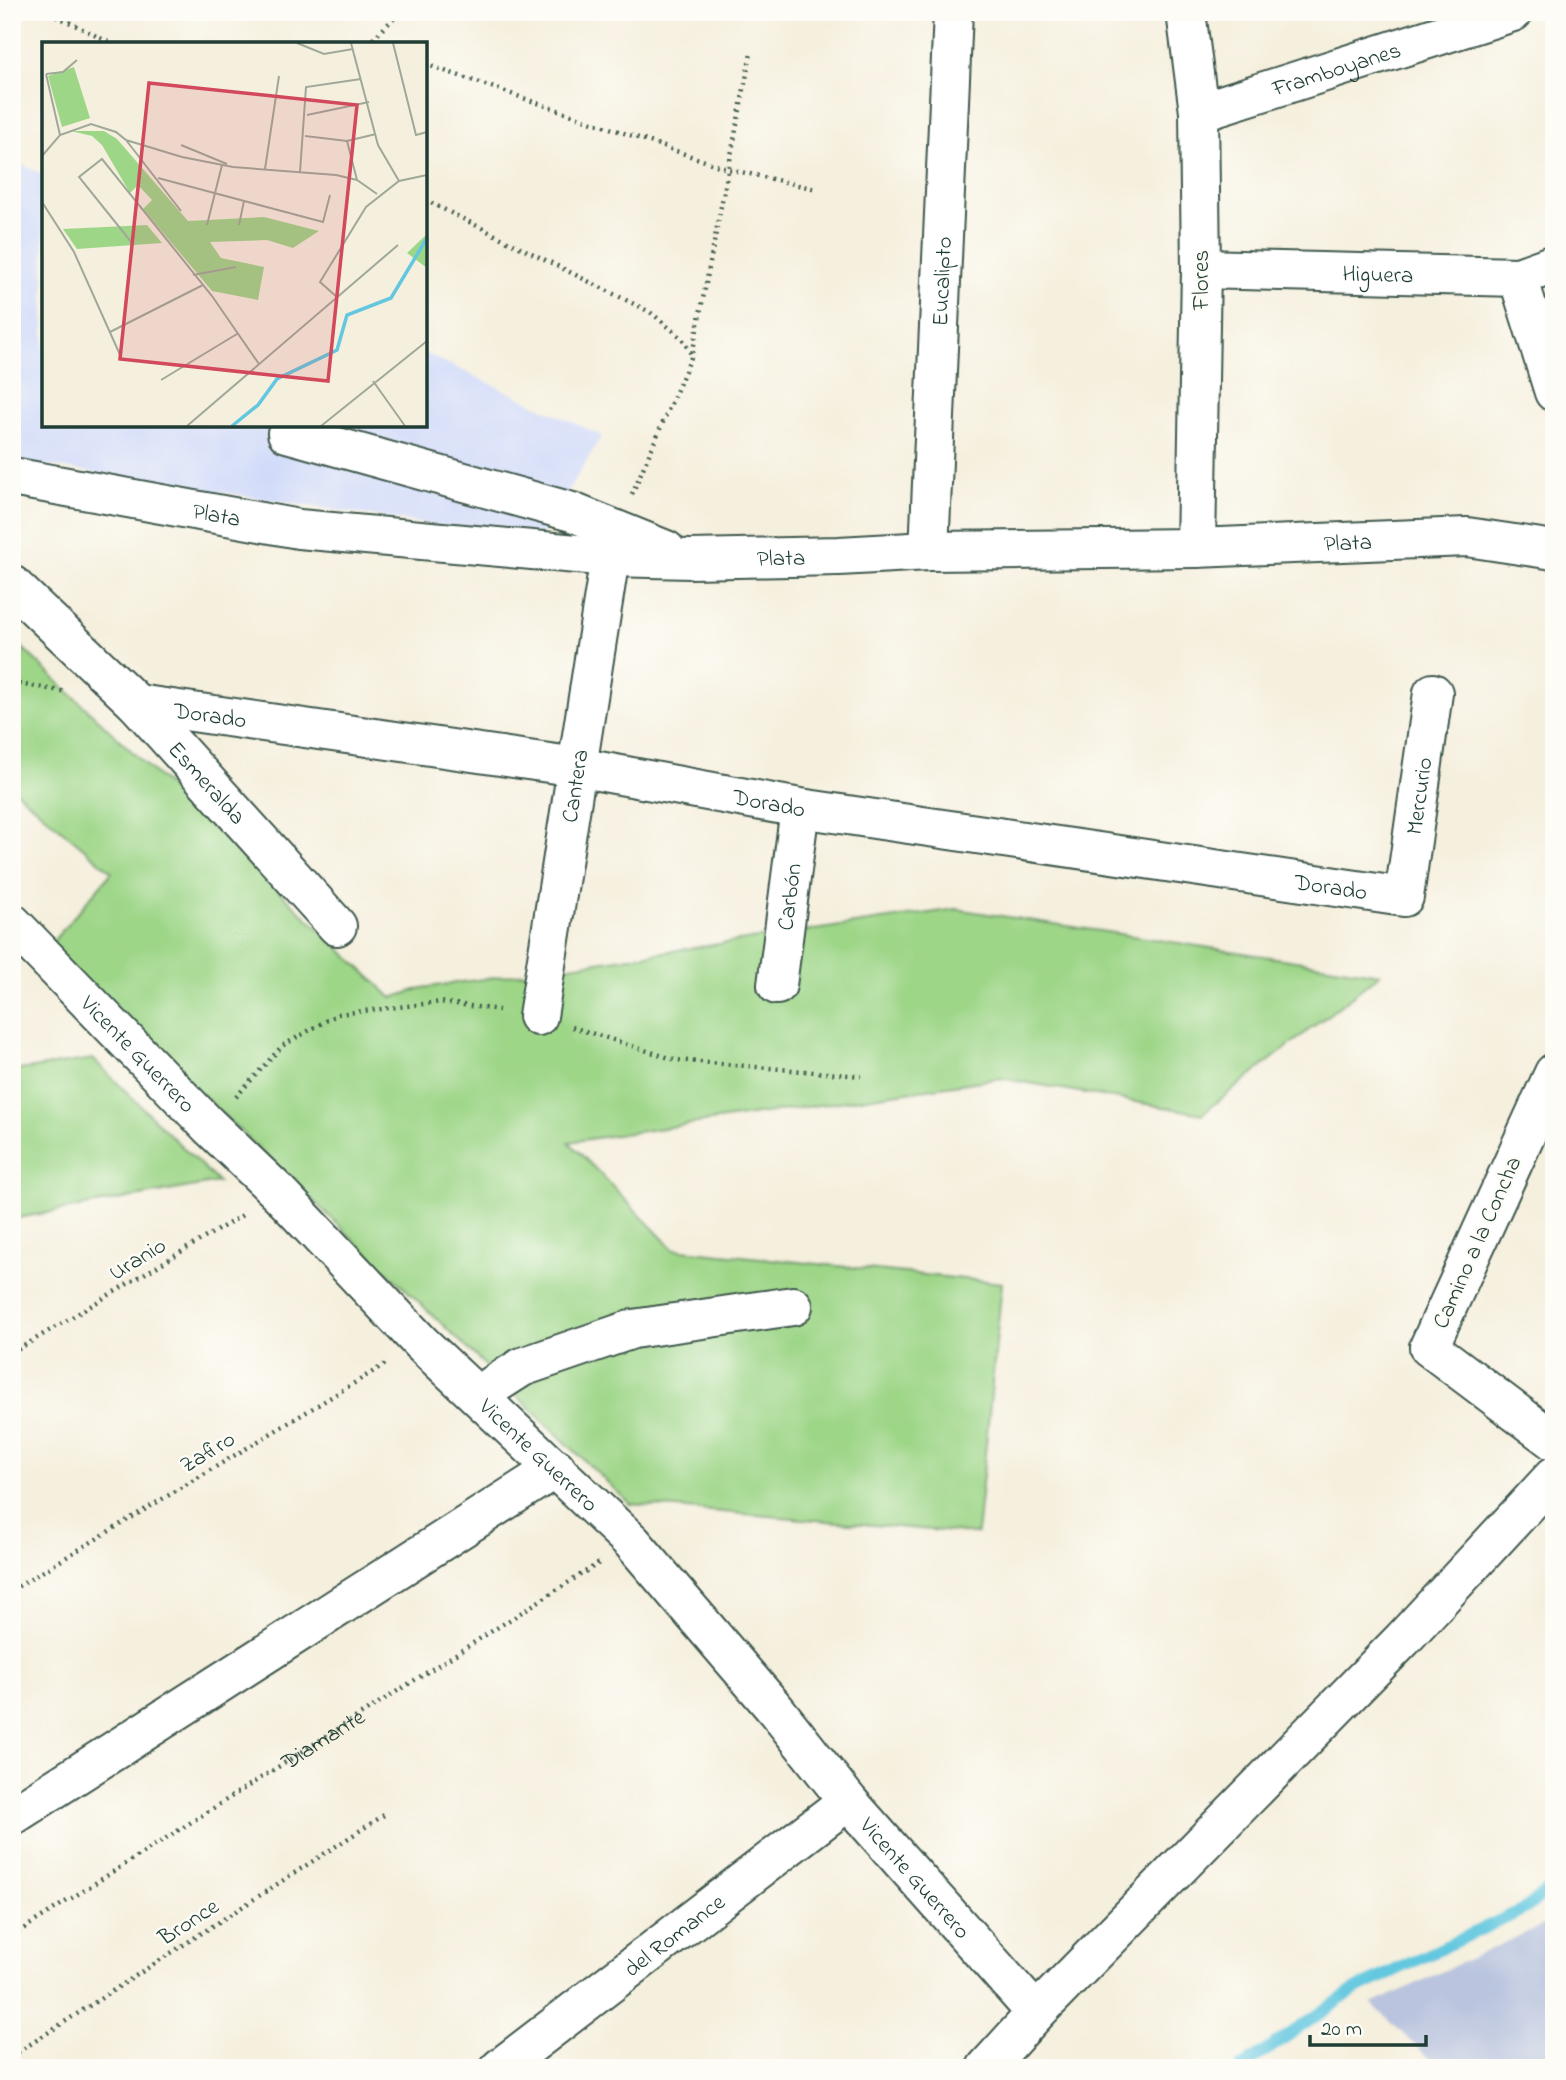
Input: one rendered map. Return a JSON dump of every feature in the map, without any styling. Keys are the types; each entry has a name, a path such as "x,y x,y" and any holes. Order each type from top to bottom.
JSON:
{"street":[{"name":"Eucalipto","path":"929,551 953,12"},
{"name":"Flores","path":"1186,12 1199,112 1201,269 1196,548"},
{"name":"Framboyanes","path":"1199,112 1513,12"},
{"name":"Higuera","path":"1201,269 1518,277 1554,264"},
{"path":"1518,277 1554,392"},
{"path":"287,433 572,512 613,543"},
{"name":"Plata","path":"12,477 299,529 613,543 691,559 929,551 1196,548 1467,537 1554,550"},
{"name":"Cantera","path":"538,1016 613,543"},
{"name":"Esmeralda","path":"12,585 137,704 337,926"},
{"name":"Mercurio","path":"1404,897 1433,693"},
{"name":"Dorado","path":"137,704 577,767 800,808 1404,897"},
{"name":"Carbón","path":"777,985 800,808"},
{"name":"Vicente Guerrero","path":"12,923 209,1126 280,1194 421,1343 632,1542 776,1710 848,1801 1036,2013"},
{"name":"Camino a la Concha","path":"1554,1073 1429,1347 1554,1441"},
{"path":"478,1395 522,1367 633,1329 793,1306"},
{"path":"12,1816 556,1468"},
{"path":"986,2068 1036,2013 1404,1639 1554,1476"},
{"name":"del Romance","path":"500,2068 848,1801"}],"path":[{"path":"43,12 108,42"},
{"path":"370,42 400,12"},
{"path":"613,543 692,355 751,53"},
{"path":"427,65 728,169 816,189"},
{"path":"427,201 650,312 682,338 692,355"},
{"name":"Uranio","path":"12,1353 280,1194"},
{"name":"Zafiro","path":"12,1590 421,1343"},
{"name":"Diamante","path":"12,1936 632,1542"},
{"name":"Bronce","path":"12,2056 384,1815"}],"shaded area":[{"path":"12,160 42,174 42,427 427,427 427,354 602,436 537,541 12,460"},
{"path":"1554,1916 1554,2068 1439,2068 1372,2004 1545,1924"}],"green space":[{"path":"12,638 392,998 422,988 956,909 1380,974 1202,1114 1001,1078 569,1142 673,1249 1002,1283 977,1534 630,1504 48,947 112,872 12,788"},
{"path":"93,1059 218,1182 12,1219 12,1071"}],"waterway":[{"path":"1241,2068 1354,1990 1526,1908 1554,1886"}]}
